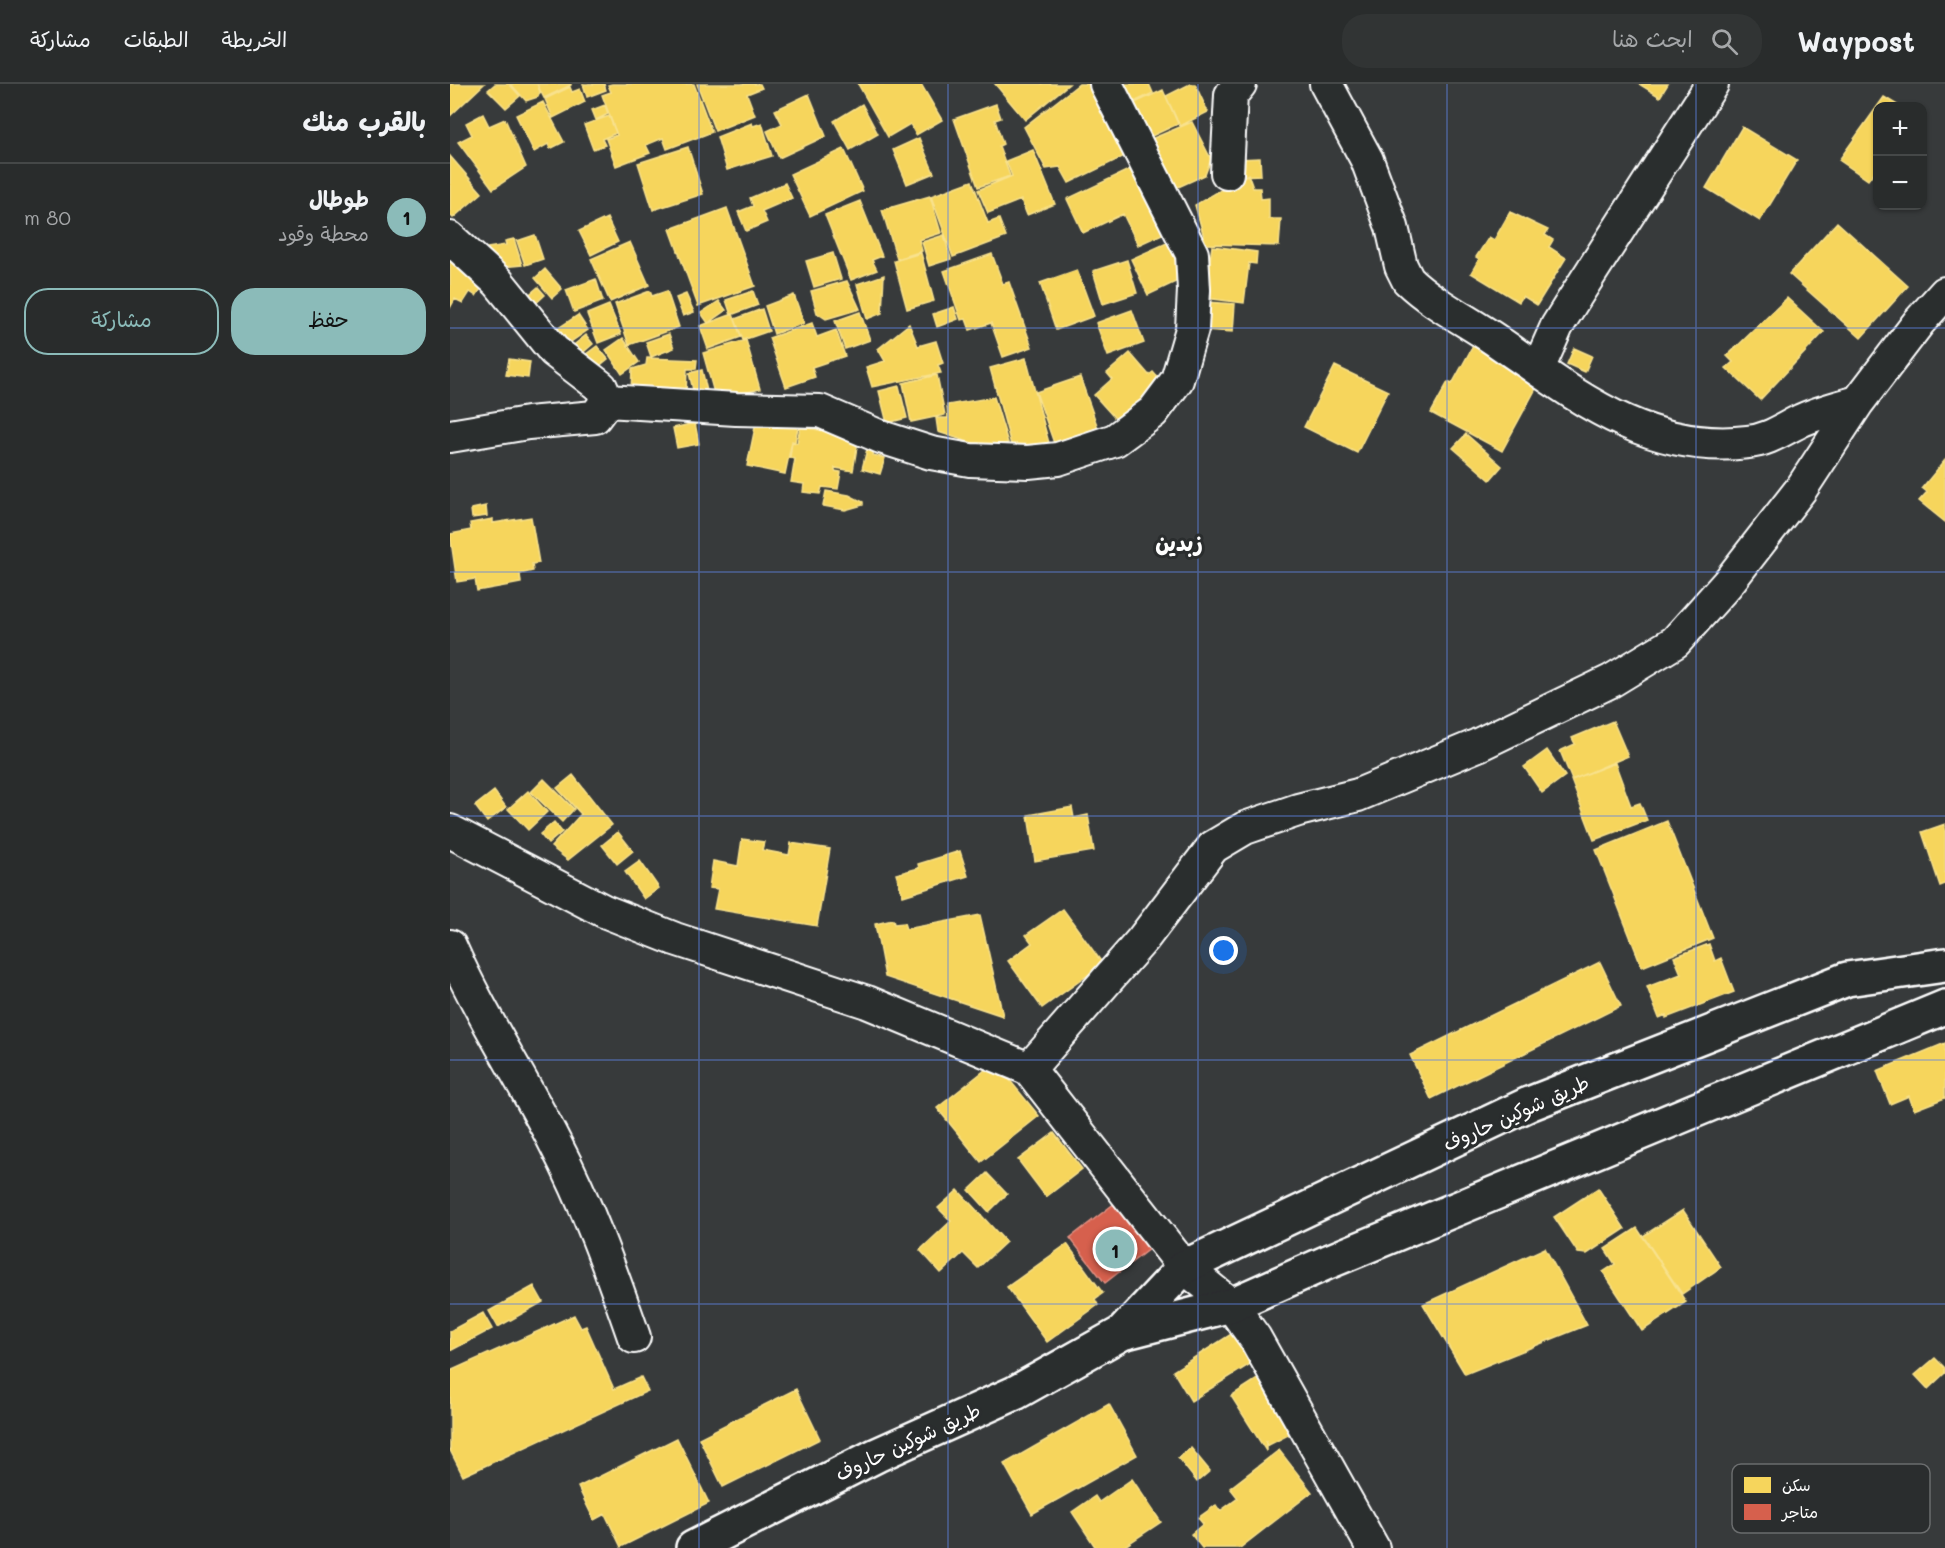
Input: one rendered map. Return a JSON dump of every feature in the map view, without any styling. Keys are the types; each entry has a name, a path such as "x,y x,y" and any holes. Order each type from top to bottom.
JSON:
{"main road":[{"name":"طريق شوكين حاروف","path":"1122,1333 1184,1267 1529,1104 1847,979 1945,965"},
{"name":"طريق شوكين حاروف","path":"693,1548 877,1455 1015,1393 1122,1333 1231,1305 1350,1253 1945,1007"}],"street":[{"path":"607,401 736,409 819,411 881,437 931,453 970,460 1028,462 1058,459 1115,440 1153,412 1177,380 1192,329 1194,290 1192,254 1106,84"},
{"path":"1227,174 1231,95 1240,84"},
{"path":"1326,84 1367,160 1392,227 1401,266 1408,280 1613,417 1677,440 1748,442 1772,437 1830,409 1858,402"},
{"path":"1538,369 1549,343 1572,302 1712,84"},
{"path":"450,238 498,282 554,351 600,387 607,401"},
{"path":"1029,1069 1143,939 1212,847 1245,828 1298,810 1358,795 1478,745 1611,681 1675,642 1727,584 1801,489 1858,402 1945,292"},
{"path":"450,436 528,423 595,417 607,401"},
{"path":"450,831 604,911 675,939 867,1002 1029,1069 1184,1267 1231,1305 1255,1338 1373,1548"},
{"path":"450,946 469,989 556,1144 608,1263 634,1336"}],"building: سكن":[{"path":"450,84 484,84 450,116"},
{"path":"495,84 509,84 520,96 506,108 488,90"},
{"path":"511,84 537,84 540,92 538,97 526,101"},
{"path":"537,84 571,84 571,85 544,98"},
{"path":"583,84 604,84 606,90 587,97"},
{"path":"694,84 712,132 667,149 663,138 646,145 650,153 616,166 606,139 617,135 602,95 611,92 608,85"},
{"path":"697,84 760,84 762,88 747,94 755,115 715,131"},
{"path":"858,84 921,84 942,120 916,135 910,124 888,137"},
{"path":"995,84 1069,84 1025,120"},
{"path":"1079,84 1103,84 1133,152 1069,183 1060,167 1046,169 1024,127"},
{"path":"1120,84 1149,84 1153,93 1130,104"},
{"path":"1190,84 1195,84 1208,112 1180,126 1166,96"},
{"path":"1639,84 1668,84 1660,97"},
{"path":"570,87 572,92 580,89 585,102 553,118 545,99"},
{"path":"1163,90 1178,124 1141,141 1126,107"},
{"path":"809,94 826,136 779,158 767,131 782,124 775,110"},
{"path":"1884,97 1892,102 1880,102"},
{"path":"543,102 564,142 550,149 548,144 534,152 516,115"},
{"path":"862,104 878,134 850,150 834,121"},
{"path":"996,104 1001,118 995,120 1003,144 999,146 1010,176 978,187 954,119"},
{"path":"605,105 608,114 596,120 592,110"},
{"path":"1873,112 1873,174 1868,180 1839,160"},
{"path":"483,114 489,126 505,119 526,167 493,189 458,142 472,135 466,123"},
{"path":"609,116 616,133 602,139 605,145 593,149 584,125"},
{"path":"1192,122 1211,159 1205,175 1165,193 1144,142"},
{"path":"752,123 753,126 762,123 772,156 727,170 717,137"},
{"path":"1742,127 1797,160 1760,221 1706,188"},
{"path":"919,138 934,173 907,184 893,150"},
{"path":"688,147 703,194 653,210 638,163"},
{"path":"844,149 863,191 810,216 790,174"},
{"path":"1033,150 1055,204 1027,215 1021,200 988,213 978,190 1012,176 1006,161"},
{"path":"450,156 482,193 453,218 450,215"},
{"path":"1260,158 1261,175 1238,176 1237,159"},
{"path":"1139,165 1169,231 1138,245 1123,214 1083,233 1067,199"},
{"path":"1248,174 1253,188 1260,188 1261,199 1269,198 1269,219 1281,219 1279,246 1206,244 1195,205"},
{"path":"972,181 988,223 999,219 1006,237 953,257 931,196"},
{"path":"785,183 792,198 762,211 767,222 746,231 738,212 753,206 750,198"},
{"path":"930,196 941,233 919,240 922,251 897,259 882,210"},
{"path":"860,201 882,256 872,260 877,270 851,280 825,215"},
{"path":"727,208 755,286 698,306 670,229"},
{"path":"1510,212 1548,230 1545,235 1553,240 1549,247 1566,258 1537,305 1523,296 1519,302 1471,273 1479,259 1476,257 1489,237 1494,240"},
{"path":"607,218 618,242 591,255 579,231"},
{"path":"1837,222 1908,286 1861,338 1789,274"},
{"path":"535,235 543,259 525,265 517,241"},
{"path":"944,235 951,259 929,266 922,242"},
{"path":"1180,237 1186,277 1148,295 1131,259"},
{"path":"514,239 522,265 502,267 487,248 506,245 505,241"},
{"path":"630,242 649,285 610,302 591,259"},
{"path":"1212,246 1257,252 1256,264 1249,263 1244,303 1205,298"},
{"path":"833,253 841,279 814,287 806,261"},
{"path":"921,253 934,301 907,309 894,261"},
{"path":"450,254 483,286 476,296 470,292 463,303 455,299 450,308"},
{"path":"992,254 1003,284 1009,282 1032,347 1003,357 991,323 970,330 966,319 961,320 944,271"},
{"path":"1127,260 1137,293 1103,304 1093,271"},
{"path":"545,269 562,289 552,298 535,278"},
{"path":"1077,270 1094,316 1056,330 1040,283"},
{"path":"884,275 882,313 867,319 857,284"},
{"path":"596,279 603,301 574,312 566,290"},
{"path":"847,281 860,309 826,319 817,313 811,291"},
{"path":"538,287 545,295 533,306 525,298"},
{"path":"650,291 652,296 667,291 679,327 629,345 615,304"},
{"path":"753,291 758,305 731,315 726,300"},
{"path":"686,294 694,312 683,316 676,298"},
{"path":"794,295 804,323 774,334 765,306"},
{"path":"1787,298 1824,332 1760,400 1726,368 1733,362 1727,356"},
{"path":"719,301 726,310 708,323 701,313"},
{"path":"1206,302 1235,304 1233,332 1204,330"},
{"path":"609,305 621,334 598,343 587,314"},
{"path":"954,307 958,319 937,327 933,314"},
{"path":"762,309 769,331 743,340 735,319"},
{"path":"1132,310 1144,343 1108,356 1096,323"},
{"path":"860,312 870,340 845,349 835,321"},
{"path":"733,314 741,337 708,349 700,326"},
{"path":"578,315 588,330 565,346 554,331"},
{"path":"812,323 817,337 836,330 845,356 812,367 815,377 786,387 769,338"},
{"path":"909,324 918,346 936,341 943,363 938,365 941,373 872,387 866,367 885,361 878,349"},
{"path":"669,334 674,348 651,357 646,342"},
{"path":"586,335 593,344 578,357 570,348"},
{"path":"623,338 639,362 622,374 606,350"},
{"path":"746,340 760,389 716,400 703,353"},
{"path":"597,346 608,359 592,372 581,358"},
{"path":"1473,346 1540,381 1502,451 1431,413 1448,382 1452,384"},
{"path":"1574,348 1592,356 1585,372 1567,364"},
{"path":"1130,353 1149,375 1153,372 1166,387 1121,425 1094,395 1112,379 1107,373"},
{"path":"647,358 697,360 696,369 687,369 686,394 631,392 632,369 646,365"},
{"path":"1026,358 1049,443 1013,452 990,368"},
{"path":"509,359 530,362 528,378 506,375"},
{"path":"1335,366 1388,391 1357,453 1304,427"},
{"path":"702,370 707,391 694,394 689,373"},
{"path":"937,375 945,415 911,422 903,383"},
{"path":"1080,377 1098,428 1054,443 1036,392"},
{"path":"899,386 907,418 887,423 879,391"},
{"path":"994,397 1008,443 987,448 938,432 936,418 948,418 947,405"},
{"path":"757,418 798,427 795,442 792,441 785,474 747,466"},
{"path":"695,423 699,444 677,448 673,428"},
{"path":"800,427 832,432 858,441 853,471 835,468 835,471 841,472 838,489 822,487 820,494 803,492 804,484 791,482 795,459 790,458 792,442 797,443"},
{"path":"1466,434 1502,466 1490,480 1453,448"},
{"path":"868,445 874,447 873,455 885,458 880,474 862,469"},
{"path":"1945,460 1945,522 1919,501 1927,492 1922,488"},
{"path":"826,491 849,495 863,502 863,505 845,510 823,506"},
{"path":"486,506 487,516 472,518 471,509"},
{"path":"531,517 539,563 532,564 533,571 520,574 521,583 477,591 475,579 457,582 450,534 471,530 470,523 493,519 493,523"},
{"path":"1613,721 1628,756 1572,780 1560,751 1575,744 1572,738"},
{"path":"1547,750 1565,776 1542,793 1524,767"},
{"path":"1615,763 1631,806 1640,803 1647,820 1594,840 1571,780"},
{"path":"573,775 612,825 568,860 551,847 581,814 557,788"},
{"path":"544,779 574,809 562,822 531,792"},
{"path":"494,791 506,807 487,822 475,806"},
{"path":"528,791 547,812 528,830 508,809"},
{"path":"1072,807 1074,818 1088,815 1094,851 1035,861 1028,815"},
{"path":"1667,821 1713,938 1642,967 1596,850"},
{"path":"554,822 562,832 548,844 540,834"},
{"path":"1945,824 1945,884 1940,886 1922,832"},
{"path":"618,832 633,851 617,864 602,845"},
{"path":"742,839 764,842 762,850 789,855 791,843 830,849 817,926 714,909 718,889 709,888 713,861 738,866"},
{"path":"960,851 968,876 903,896 896,874 919,868 918,864"},
{"path":"640,861 659,888 644,899 625,872"},
{"path":"1063,909 1103,964 1042,1008 1008,961 1032,943 1026,935"},
{"path":"980,915 1003,1016 885,977 875,924 893,920 894,924 904,923 906,929"},
{"path":"1709,944 1715,961 1721,958 1734,992 1666,1018 1666,1015 1659,1018 1647,987 1681,974 1674,957"},
{"path":"1600,962 1621,1006 1431,1099 1410,1055"},
{"path":"1945,1043 1945,1098 1914,1110 1909,1096 1890,1104 1877,1071"},
{"path":"995,1062 1039,1116 981,1162 937,1108"},
{"path":"1054,1133 1082,1169 1046,1197 1018,1160"},
{"path":"987,1173 1007,1194 989,1212 969,1190"},
{"path":"1598,1188 1625,1229 1587,1254 1578,1253 1554,1217"},
{"path":"958,1190 1006,1242 978,1268 963,1253 941,1273 920,1250 951,1221 938,1208"},
{"path":"1683,1210 1721,1267 1682,1294 1643,1236"},
{"path":"1637,1228 1686,1302 1642,1331 1603,1272 1615,1264 1605,1249"},
{"path":"1067,1244 1103,1293 1095,1299 1098,1305 1047,1342 1007,1287"},
{"path":"1545,1248 1587,1325 1465,1374 1423,1304"},
{"path":"534,1286 543,1302 498,1327 489,1311"},
{"path":"483,1313 492,1329 450,1351 450,1331"},
{"path":"574,1315 581,1328 586,1326 614,1389 641,1377 648,1391 463,1476 450,1450 450,1371"},
{"path":"1236,1331 1255,1361 1191,1401 1173,1371"},
{"path":"1935,1358 1945,1368 1945,1373 1928,1389 1915,1375"},
{"path":"1262,1376 1296,1431 1267,1446 1266,1441 1266,1451 1231,1396"},
{"path":"796,1389 820,1439 723,1487 699,1438"},
{"path":"1109,1404 1137,1455 1032,1514 1004,1464"},
{"path":"677,1438 709,1503 621,1547 605,1514 594,1520 578,1487"},
{"path":"1191,1448 1210,1471 1197,1482 1178,1458"},
{"path":"1279,1450 1312,1492 1240,1548 1202,1548 1191,1534 1203,1524 1198,1518 1216,1505 1220,1511 1238,1498 1230,1488"},
{"path":"1132,1479 1161,1522 1122,1548 1096,1548 1072,1512 1095,1496 1099,1502"}],"building: متاجر":[{"path":"1115,1203 1150,1248 1105,1283 1070,1238"}],"place":[{"name":"طوطال","path":"1115,1249"}],"district":[{"name":"زبدين","path":"1179,543"}]}
